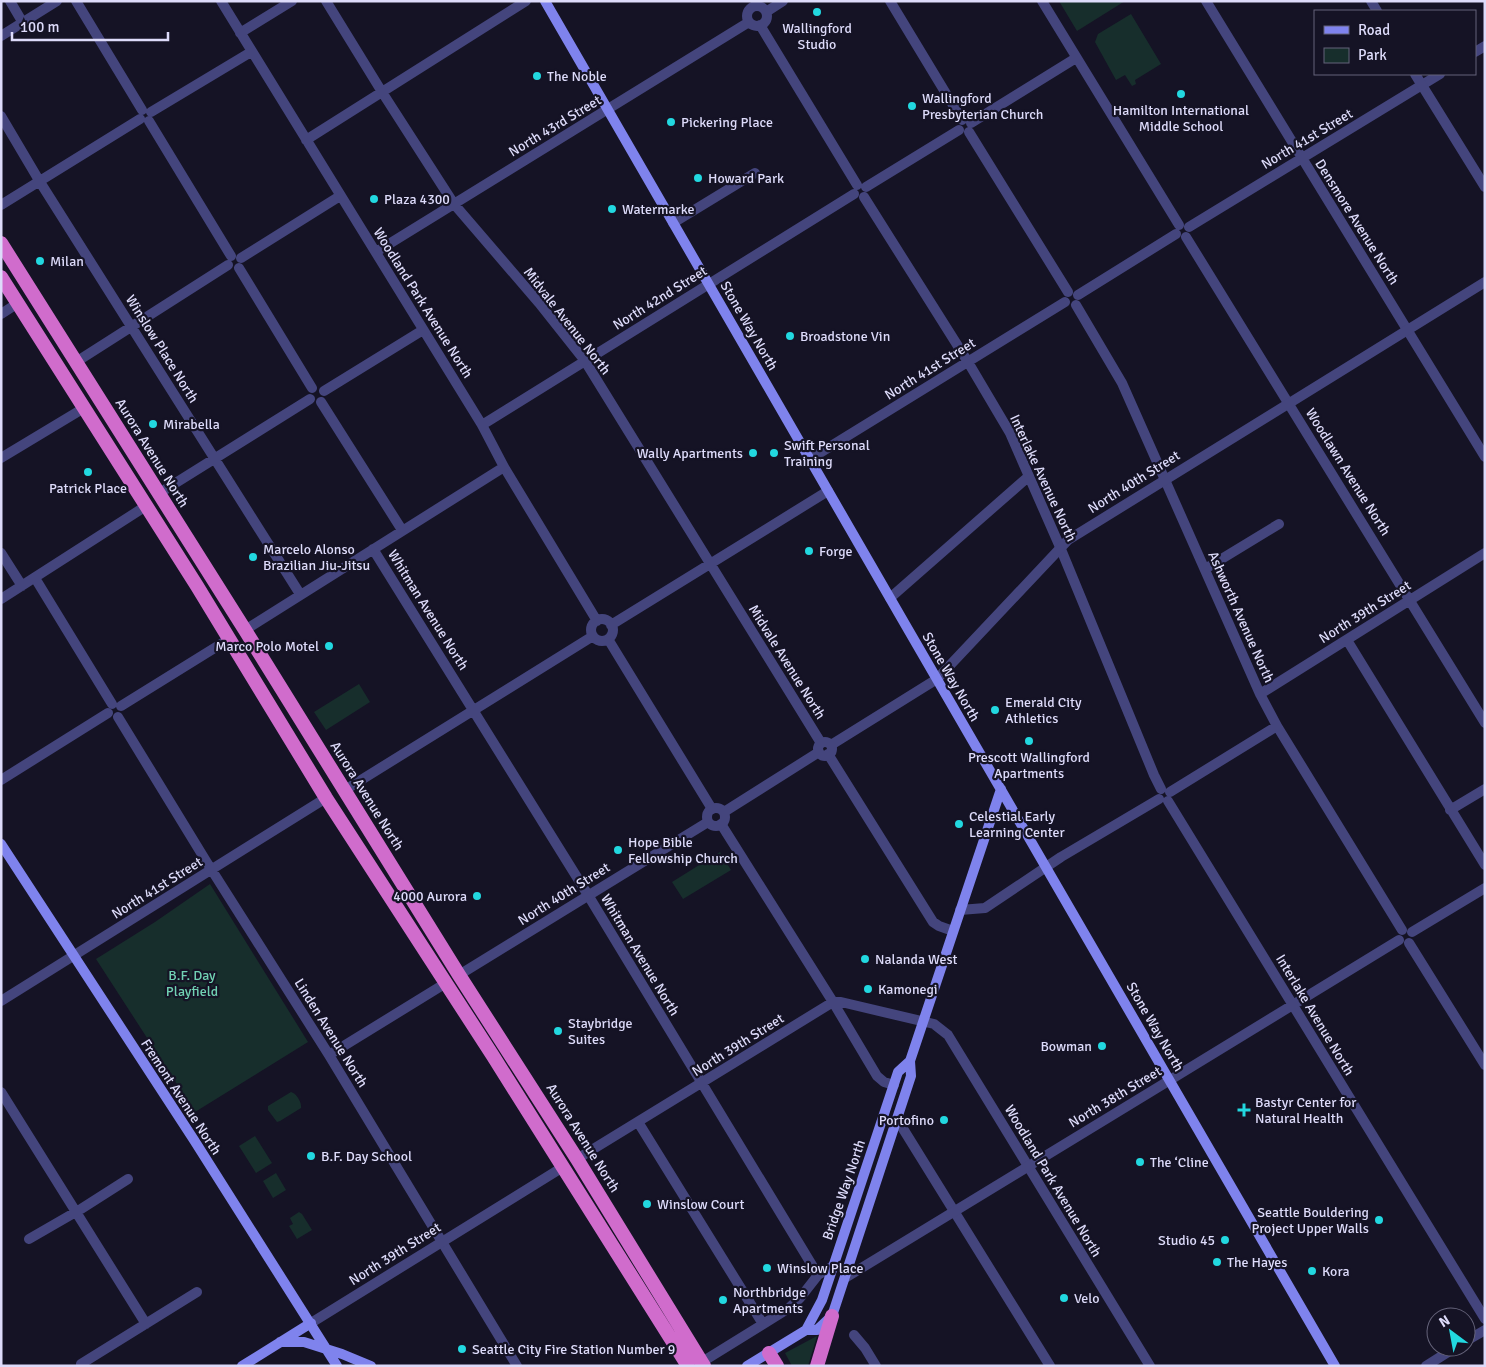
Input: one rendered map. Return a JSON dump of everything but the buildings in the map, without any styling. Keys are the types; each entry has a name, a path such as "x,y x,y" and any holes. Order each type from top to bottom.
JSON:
{"highway":[{"name":"Aurora Avenue North","path":"1,243 245,630 459,975 577,1159 703,1364"},
{"path":"1,277 229,639 326,798 446,983 688,1366"},
{"path":"817,1366 832,1316"},
{"path":"769,1353 776,1366"}],"main road":[{"name":"Stone Way North","path":"545,1 1336,1366"},
{"name":"Bridge Way North","path":"832,1316 911,1076 910,1061 1001,789"},
{"name":"Fremont Avenue North","path":"1,844 194,1140 337,1366"},
{"name":"Bridge Way North","path":"806,1330 818,1308 833,1266 898,1072 910,1061"},
{"path":"747,1366 806,1330 817,1330 825,1325 832,1316"},
{"name":"North 39th Street","path":"242,1366 311,1323"},
{"path":"280,1342 304,1342 326,1348 371,1366"}],"street":[{"path":"10,1 23,23"},
{"path":"2,37 57,1"},
{"path":"76,1 235,262 311,394 314,403 321,402 325,398 324,391 318,387 311,394 214,459 158,494"},
{"name":"Woodland Park Avenue North","path":"221,1 482,425 504,467 597,621"},
{"path":"240,33 292,1"},
{"name":"Midvale Avenue North","path":"326,1 454,204 585,361 933,922 938,926 953,931"},
{"path":"306,140 526,1"},
{"path":"766,12 783,1"},
{"name":"Ashworth Avenue North","path":"890,1 1122,383 1260,694 1277,726 1404,934"},
{"name":"Woodlawn Avenue North","path":"1042,1 1485,722"},
{"name":"Densmore Avenue North","path":"1206,1 1485,457"},
{"path":"752,5 760,7 766,12 766,21 760,25 755,26 749,22 748,14 752,5"},
{"name":"North 43rd Street","path":"376,252 749,22"},
{"name":"Interlake Avenue North","path":"760,25 1010,433 1165,795 1485,1320"},
{"path":"1,205 251,52"},
{"name":"North 42nd Street","path":"482,425 1076,58"},
{"path":"1416,75 1485,188"},
{"name":"North 41st Street","path":"810,459 1438,75"},
{"name":"Winslow Place North","path":"1,116 40,182 300,594"},
{"path":"673,223 755,173"},
{"path":"76,362 340,196"},
{"name":"North 40th Street","path":"724,812 937,679 1060,547 1077,533 1485,282"},
{"path":"1,314 18,304"},
{"path":"324,391 423,330"},
{"name":"Whitman Avenue North","path":"321,402 402,530"},
{"path":"1,458 84,408"},
{"path":"245,630 504,467"},
{"path":"890,598 1028,477"},
{"path":"611,625 828,491"},
{"path":"1,599 146,506"},
{"path":"1205,569 1279,524"},
{"name":"Whitman Avenue North","path":"373,549 588,895 818,1275"},
{"path":"1,553 22,586"},
{"name":"North 39th Street","path":"1260,694 1485,553"},
{"name":"Linden Avenue North","path":"35,578 212,870 329,1055 517,1366"},
{"path":"605,620 611,625 612,631 608,639 601,641 593,636 591,629 597,621 605,620"},
{"path":"345,790 593,636"},
{"path":"1,780 229,639"},
{"path":"608,639 712,809"},
{"path":"1346,640 1485,864"},
{"path":"960,910 985,908 1046,867 1277,726"},
{"path":"1450,810 1485,789"},
{"name":"North 41st Street","path":"1,1001 326,798"},
{"path":"720,808 724,812 725,818 722,824 714,826 708,822 708,814 712,809 720,808"},
{"name":"North 40th Street","path":"459,975 708,822"},
{"path":"722,824 877,1076 884,1082 894,1085"},
{"name":"North 38th Street","path":"845,1278 1293,1005 1404,934 1485,888"},
{"path":"1404,934 1403,944 1409,943 1485,1065"},
{"path":"329,1055 446,983"},
{"path":"833,1002 841,1002 923,1022"},
{"name":"North 39th Street","path":"577,1159 833,1002"},
{"name":"Woodland Park Avenue North","path":"923,1022 934,1024 948,1035 1150,1366"},
{"path":"1,1092 146,1324"},
{"path":"897,1119 1050,1366"},
{"path":"638,1122 763,1324"},
{"name":"North 39th Street","path":"311,1323 563,1167"},
{"path":"29,1239 128,1179"},
{"path":"703,1364 789,1308 800,1298 818,1275 833,1266"},
{"path":"81,1364 197,1292"},
{"path":"854,1335 876,1366"},
{"path":"1426,1366 1440,1357"}],"green space":[{"path":"1059,1 1125,1 1077,31"},
{"path":"1131,14 1161,64 1135,80 1136,84 1132,86 1125,75 1116,80 1095,42 1098,34"},
{"path":"359,684 370,702 326,730 314,712"},
{"path":"720,852 731,870 683,899 672,882"},
{"name":"B.F. Day Playfield","path":"210,884 308,1042 195,1112 96,959 155,922"},
{"path":"291,1092 298,1098 301,1108 277,1122 268,1110 268,1106"},
{"path":"255,1136 272,1163 256,1173 239,1146"},
{"path":"276,1173 286,1190 273,1198 263,1181"},
{"path":"299,1212 312,1230 297,1239 289,1226 293,1224 290,1218"},
{"path":"817,1336 808,1366 792,1366 785,1353"}],"place":[{"name":"Wallingford Studio","path":"817,12"},
{"name":"The Noble","path":"537,76"},
{"name":"Hamilton International Middle School","path":"1181,94"},
{"name":"Wallingford Presbyterian Church","path":"912,106"},
{"name":"Pickering Place","path":"671,122"},
{"name":"Howard Park","path":"698,178"},
{"name":"Plaza 4300","path":"374,199"},
{"name":"Watermarke","path":"612,209"},
{"name":"Milan","path":"40,261"},
{"name":"Broadstone Vin","path":"790,336"},
{"name":"Mirabella","path":"153,424"},
{"name":"Wally Apartments","path":"753,453"},
{"name":"Swift Personal Training","path":"774,453"},
{"name":"Patrick Place","path":"88,472"},
{"name":"Forge","path":"809,551"},
{"name":"Marcelo Alonso Brazilian Jiu-Jitsu","path":"253,557"},
{"name":"Marco Polo Motel","path":"329,646"},
{"name":"Emerald City Athletics","path":"995,710"},
{"name":"Prescott Wallingford Apartments","path":"1029,741"},
{"name":"Celestial Early Learning Center","path":"959,824"},
{"name":"Hope Bible Fellowship Church","path":"618,850"},
{"name":"4000 Aurora","path":"477,896"},
{"name":"Nalanda West","path":"865,959"},
{"name":"Kamonegi","path":"868,989"},
{"name":"Staybridge Suites","path":"558,1031"},
{"name":"Bowman","path":"1102,1046"},
{"name":"Bastyr Center for Natural Health","path":"1244,1110"},
{"name":"Portofino","path":"944,1120"},
{"name":"B.F. Day School","path":"311,1156"},
{"name":"The ‘Cline","path":"1140,1162"},
{"name":"Winslow Court","path":"647,1204"},
{"name":"Seattle Bouldering Project Upper Walls","path":"1379,1220"},
{"name":"Studio 45","path":"1225,1240"},
{"name":"The Hayes","path":"1217,1262"},
{"name":"Winslow Place","path":"767,1268"},
{"name":"Kora","path":"1312,1271"},
{"name":"Velo","path":"1064,1298"},
{"name":"Northbridge Apartments","path":"723,1300"},
{"name":"Seattle City Fire Station Number 9","path":"462,1349"}]}
